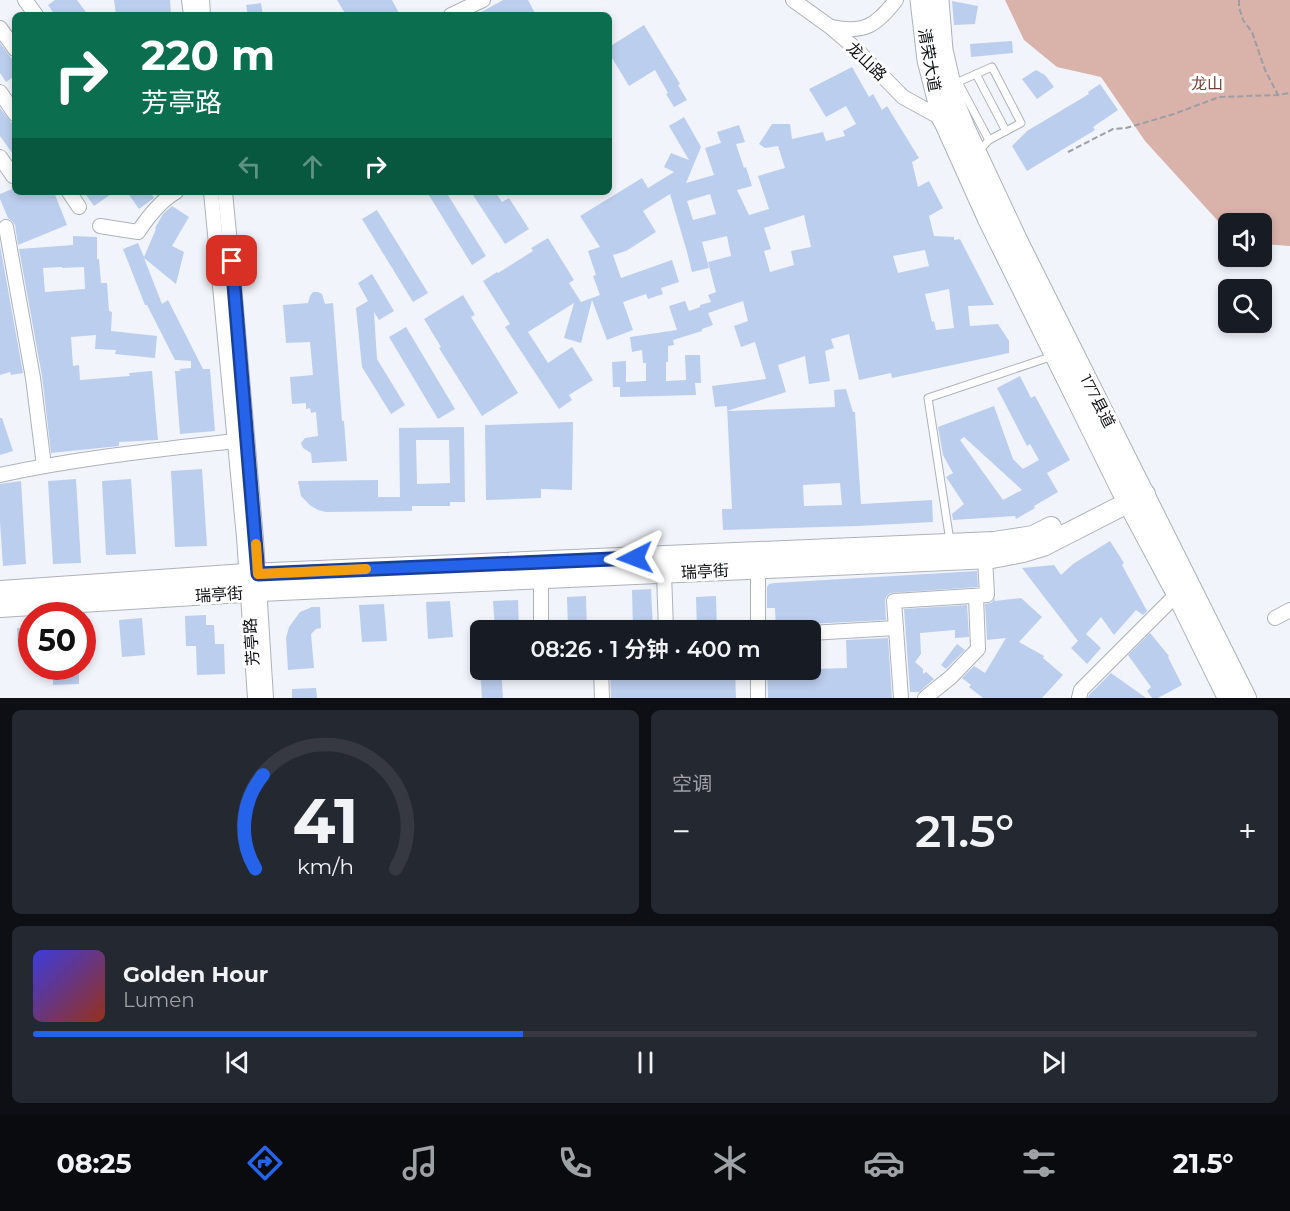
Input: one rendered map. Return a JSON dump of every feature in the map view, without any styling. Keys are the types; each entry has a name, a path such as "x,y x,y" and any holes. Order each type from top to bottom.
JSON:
{"main road":[{"name":"清荣大道","path":"921,0 928,60 937,101 952,101 942,50 938,0"},
{"name":"177县道","path":"952,101 983,147 1017,240 1134,493 1177,594 1228,698"},
{"name":"177县道","path":"952,101 988,219 1055,355 1134,493 1246,698"},
{"name":"瑞亭街","path":"0,607 253,583 994,543 1033,536 1134,493"},
{"name":"瑞亭街","path":"0,591 253,583 541,578 985,558 1023,552 1043,546 1134,493"}],"street":[{"path":"457,12 483,0"},
{"name":"龙山路","path":"793,0 855,48 903,97 952,101"},
{"path":"829,26 844,30 859,29 874,24 896,0"},
{"path":"0,28 12,45"},
{"path":"5,94 12,108"},
{"path":"0,157 12,175"},
{"path":"71,195 79,207"},
{"path":"100,226 138,232 168,195"},
{"name":"芳亭路","path":"211,195 235,441 266,698"},
{"name":"芳亭路","path":"225,195 235,296 253,583 255,698"},
{"path":"6,227 33,378 44,466"},
{"path":"0,475 112,456 235,441"},
{"path":"902,698 894,601 987,595 985,558"},
{"path":"758,569 758,620"},
{"path":"664,573 666,620"},
{"path":"541,578 542,620"},
{"path":"1079,698 1081,690 1177,594"},
{"path":"925,698 951,677 978,649 976,596"},
{"path":"1275,618 1290,610"},
{"path":"821,632 896,628"},
{"path":"601,680 602,698"},
{"path":"758,680 758,698"}],"lane":[{"path":"952,101 976,74 992,67 1021,123 983,147"},
{"path":"976,74 1006,131"},
{"path":"950,544 928,398 1055,355"}],"path":[{"path":"1239,0 1243,20 1251,32 1265,70 1278,95"},
{"path":"1068,152 1113,129 1126,128 1164,117 1219,97 1290,93"}],"green space":[{"name":"龙山","path":"1005,0 1290,0 1290,246 1272,245 1272,213 1218,213 1218,221 1145,141 1101,77 1057,67 1024,40"}],"building":[{"path":"55,0 77,0 86,12 53,12 48,5"},
{"path":"114,0 170,0 171,12 116,12"},
{"path":"337,0 392,0 398,12 344,12"},
{"path":"503,0 528,0 534,12 481,12"},
{"path":"952,1 978,6 975,24 954,25"},
{"path":"261,3 262,12 247,12 246,5"},
{"path":"644,25 680,84 678,85 687,100 674,107 655,70 629,86 612,58 612,45"},
{"path":"1012,41 1013,53 971,57 970,44"},
{"path":"0,43 12,59 12,78 6,82 0,73"},
{"path":"852,67 869,97 873,94 882,110 887,106 919,158 912,162 918,187 929,181 943,208 929,216 934,236 960,239 994,305 968,306 970,326 998,324 1009,341 1009,353 892,378 891,373 859,380 849,334 831,339 834,348 825,351 830,381 809,384 805,356 778,365 786,392 727,411 727,406 715,407 712,386 766,379 755,342 741,347 734,326 748,321 743,301 708,313 713,325 673,340 674,345 668,346 666,381 686,380 685,355 700,355 701,383 695,383 696,395 620,397 620,387 613,387 612,362 626,361 626,382 646,381 646,363 643,363 642,350 632,352 630,337 677,330 669,306 685,301 689,311 711,302 708,295 716,292 708,262 731,256 727,236 702,242 709,268 692,272 670,194 643,211 656,232 626,251 613,255 621,278 672,260 679,282 661,288 663,294 648,299 646,294 623,302 633,330 607,340 592,300 581,343 564,338 574,303 528,332 548,363 572,347 593,380 569,395 572,400 559,409 505,327 510,324 483,281 533,251 531,248 548,238 574,280 569,283 581,302 600,295 588,251 600,247 580,216 642,178 648,188 674,172 664,167 671,153 689,160 669,126 684,117 701,147 686,183 714,175 705,148 721,143 717,132 739,125 745,142 736,144 752,186 737,190 749,215 769,209 758,176 785,168 778,146 765,148 759,144 772,124 790,124 792,139 823,132 826,141 845,136 843,131 856,124 846,106 826,117 809,89","holes":["710,194 716,214 693,220 687,201","804,215 811,247 791,251 794,265 770,272 764,251 771,249 764,228","925,250 929,266 898,273 893,256","949,289 954,328 936,330 934,321 932,322 925,294"]},
{"path":"1036,70 1045,75 1054,87 1037,99 1022,79"},
{"path":"1100,84 1118,110 1093,127 1095,130 1027,171 1012,146 1027,131 1089,94 1088,92"},
{"path":"0,108 12,123 12,153 0,136"},
{"path":"12,189 12,195 55,195 67,225 18,245 15,225 8,218 0,194"},
{"path":"86,195 110,195 94,206"},
{"path":"129,195 152,195 154,198 139,209"},
{"path":"429,195 448,195 486,256 472,265"},
{"path":"473,195 497,195 502,202 509,198 529,229 505,244"},
{"path":"172,206 189,217 172,246 184,252 176,284 144,258 162,304 168,300 203,369 210,369 215,431 180,434 175,371 191,368 191,361 175,360 145,305 123,249 138,243 144,257 155,228 163,214"},
{"path":"377,210 428,293 413,302 362,219"},
{"path":"73,236 97,237 97,259 99,259 101,283 107,283 109,311 112,312 111,331 157,336 155,358 115,354 116,350 95,349 96,335 71,337 73,366 79,365 80,380 130,376 129,373 152,371 158,440 119,442 119,446 51,453 42,376 19,249 73,245","holes":["84,267 85,289 45,292 43,268"]},
{"path":"0,245 23,373 11,375 10,372 0,375"},
{"path":"372,274 394,311 379,320 374,312 377,359 405,405 391,414 362,367 356,308 368,301 358,283"},
{"path":"313,292 322,294 325,304 333,303 347,461 312,463 311,453 303,448 301,443 305,438 318,436 316,412 311,413 310,408 306,409 306,403 292,404 290,377 313,375 310,342 286,343 283,305 308,303"},
{"path":"463,295 475,315 471,317 518,393 482,416 439,348 441,347 424,319"},
{"path":"406,327 455,409 438,419 389,337"},
{"path":"1020,376 1031,398 1035,396 1070,460 1047,473 1058,492 1016,519 1015,516 953,520 952,514 964,504 946,477 953,473 943,455 938,427 994,406 1013,459 1023,469 1039,460 1030,444 1027,446 997,388","holes":["964,437 1022,490 1003,500 960,440"]},
{"path":"846,389 853,412 855,412 861,504 932,500 933,522 723,530 722,509 732,509 727,411 835,407 834,390","holes":["840,483 842,505 804,506 803,485"]},
{"path":"0,418 2,418 13,451 0,455"},
{"path":"573,422 572,490 541,489 541,498 486,500 485,425"},
{"path":"464,427 465,502 450,502 450,506 412,506 412,511 326,512 311,506 301,496 298,481 378,480 378,497 400,497 399,428","holes":["416,440 449,440 450,483 417,484"]},
{"path":"202,469 207,546 175,547 171,471"},
{"path":"76,479 81,563 53,564 48,481"},
{"path":"131,479 136,554 106,555 102,481"},
{"path":"21,481 26,564 3,566 0,484"},
{"path":"1110,541 1124,563 1122,565 1147,611 1143,615 1136,610 1114,635 1101,617 1086,634 1101,648 1087,664 1071,648 1078,641 1022,568 1054,565 1061,575 1073,564"},
{"path":"977,571 978,587 890,593 885,601 886,620 821,623 821,620 776,620 775,608 767,608 767,587 775,583"},
{"path":"651,589 653,620 633,620 632,590"},
{"path":"586,596 587,620 568,620 567,597"},
{"path":"716,596 717,620 697,620 696,597"},
{"path":"1021,598 1042,617 1019,642 1044,656 1043,658 1063,675 1042,698 983,698 962,678 974,666 985,673 1006,638 987,640 985,604 995,599 995,601"},
{"path":"518,600 519,620 494,620 493,601"},
{"path":"450,601 453,637 428,639 426,602"},
{"path":"384,604 387,641 362,642 359,605"},
{"path":"967,605 969,637 955,638 955,630 920,633 921,654 915,662 923,669 923,674 926,672 934,679 919,692 910,692 904,609"},
{"path":"312,607 320,607 321,628 311,634 314,668 288,670 286,638 289,627 300,612"},
{"path":"206,615 206,625 214,625 215,644 224,644 225,674 197,675 196,646 186,646 185,616"},
{"path":"142,618 145,655 122,657 119,620"},
{"path":"1150,633 1169,656 1182,685 1158,698 1152,698 1147,691 1151,687 1128,655"},
{"path":"888,638 892,698 768,698 767,680 821,680 821,669 847,668 846,640"},
{"path":"957,644 965,650 946,669 941,665"},
{"path":"1111,673 1146,698 1088,698"},
{"path":"53,680 79,680 79,684 53,685"},
{"path":"481,680 502,680 503,698 482,698"},
{"path":"610,680 735,680 736,698 611,698"},
{"path":"316,688 317,698 292,698 292,689"}],"slow traffic":[{"path":"256,544 258,574 366,569"}],"route":[{"path":"232,261 258,574 635,558"}]}
